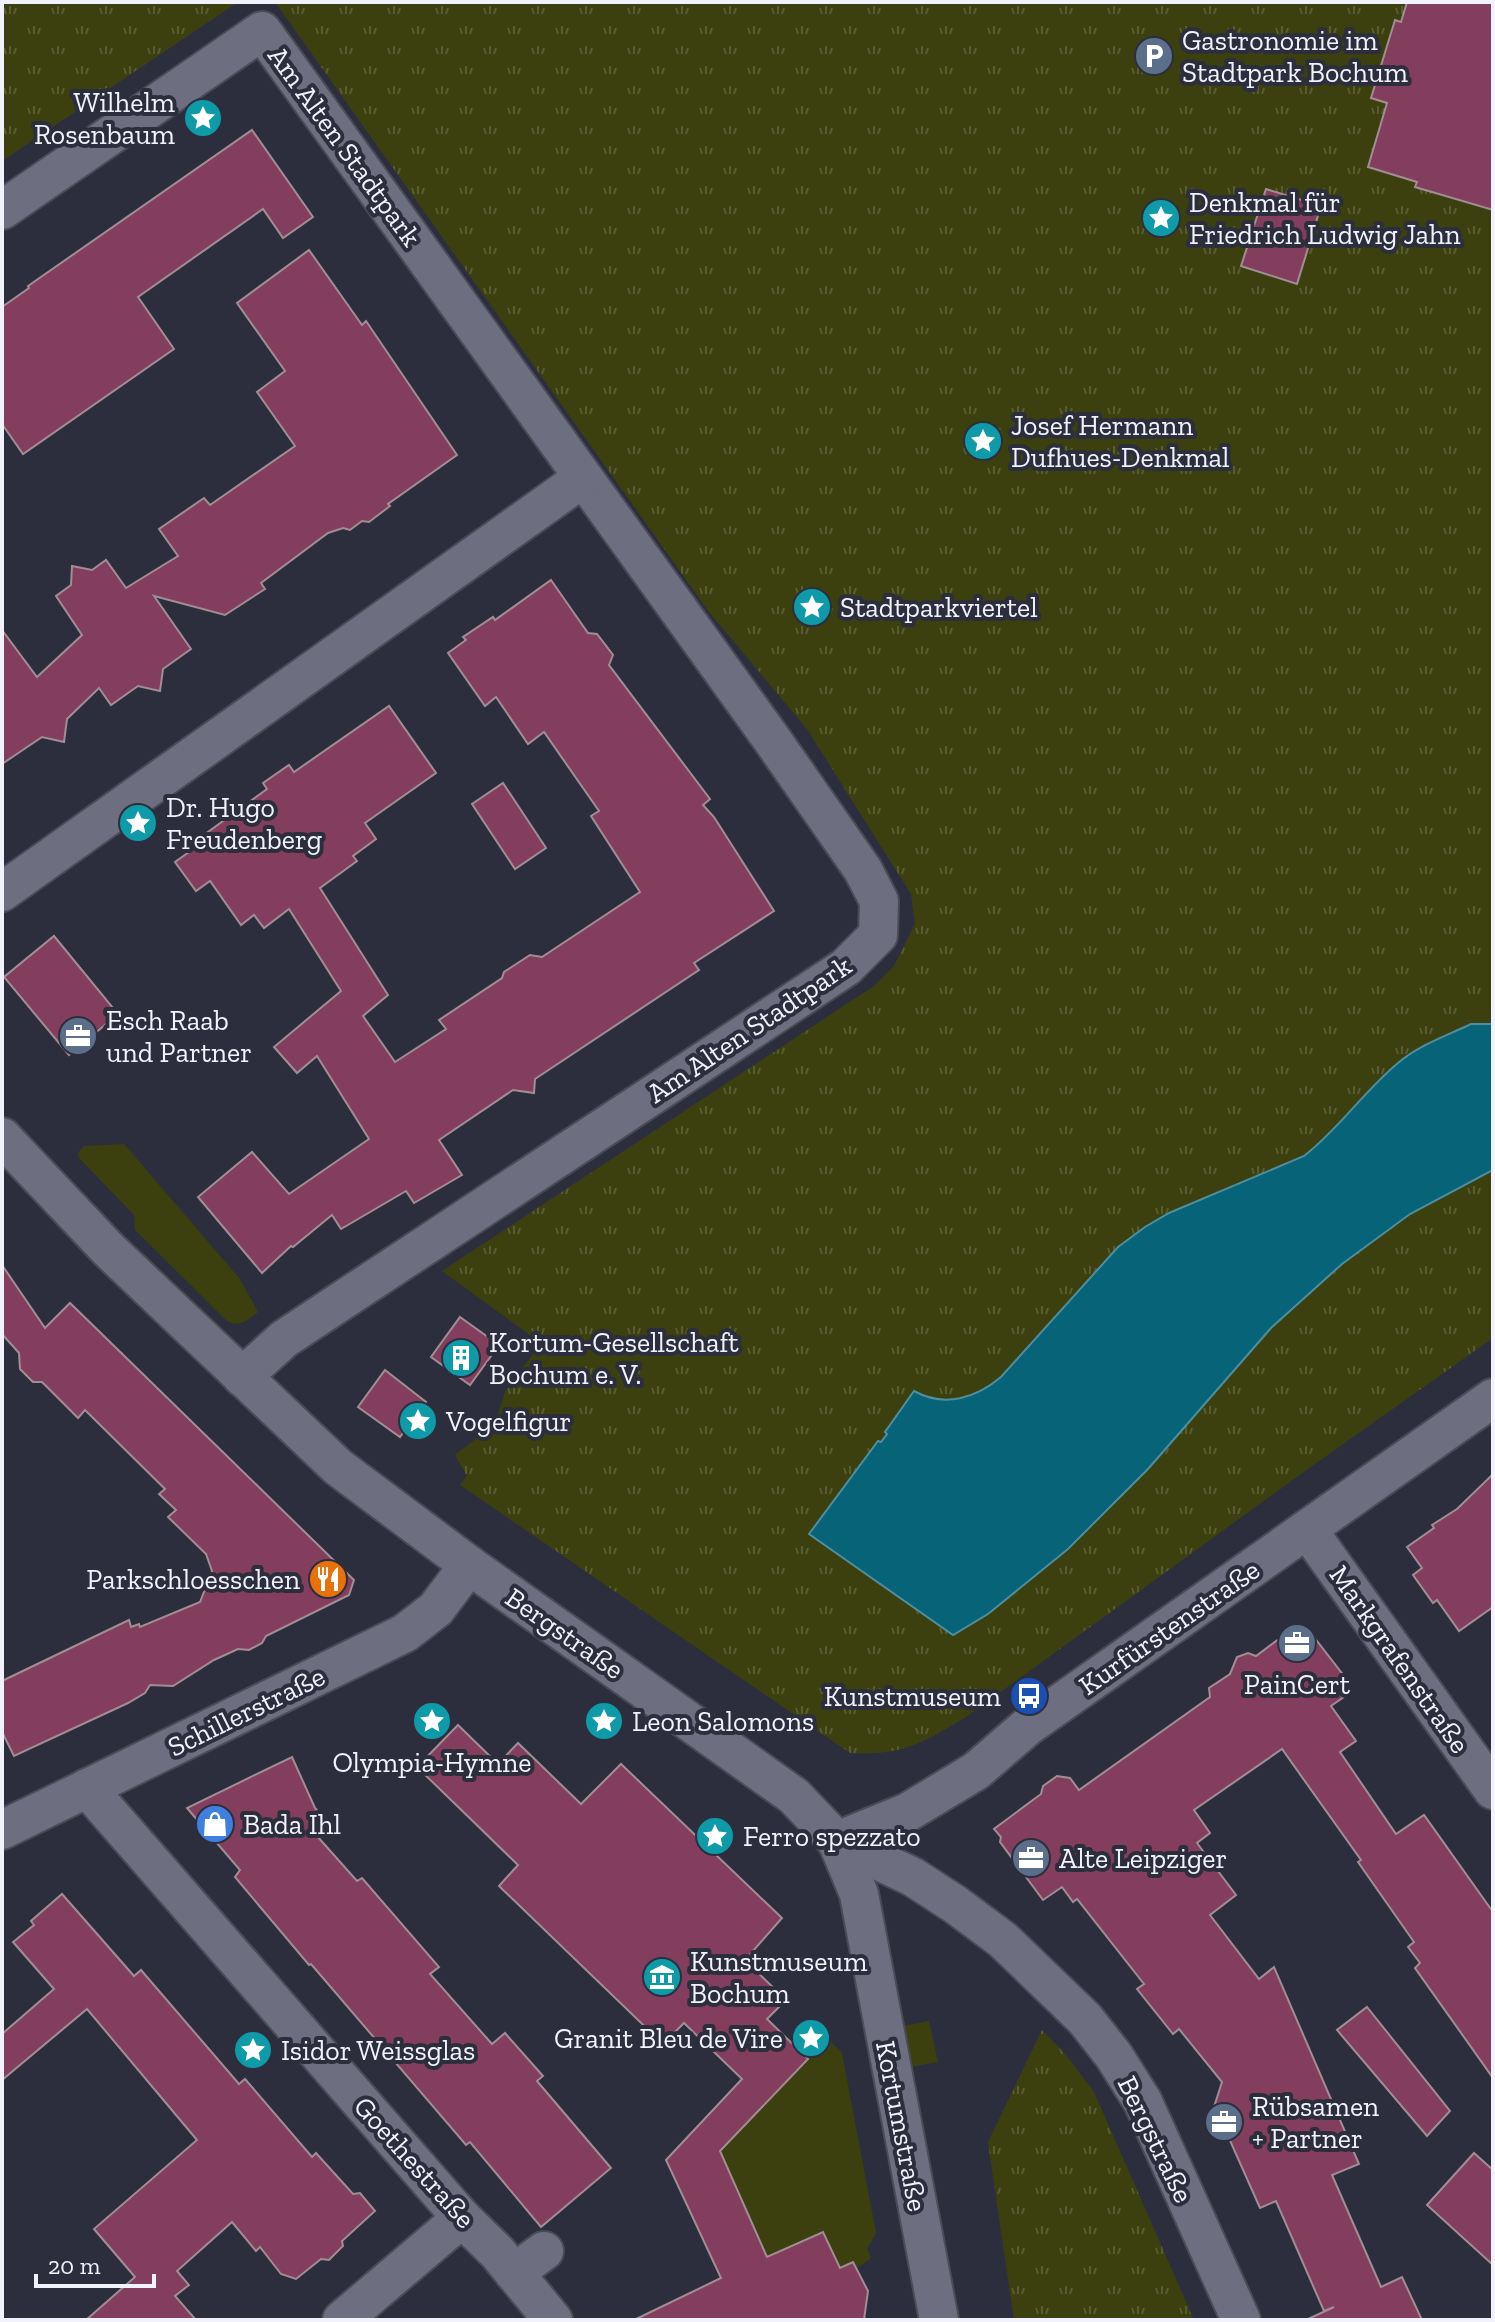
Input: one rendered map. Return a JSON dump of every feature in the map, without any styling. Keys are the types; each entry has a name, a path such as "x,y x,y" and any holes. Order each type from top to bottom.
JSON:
{"street":[{"name":"Am Alten Stadtpark","path":"2,210 262,31 773,741 863,870 879,901 878,935 846,967 284,1339 242,1377"},
{"path":"2,892 583,478"},
{"name":"Bergstraße","path":"7,1152 338,1467 469,1565 794,1796 837,1841 913,1877 1003,1940 1085,2019 1114,2056 1143,2102 1241,2320"},
{"name":"Kurfürstenstraße","path":"837,1841 908,1812 976,1771 1028,1726 1493,1398"},
{"name":"Markgrafenstraße","path":"1307,1529 1493,1790"},
{"name":"Schillerstraße","path":"2,1830 405,1633 436,1609 469,1565"},
{"name":"Goethestraße","path":"87,1788 462,2218 529,2262 553,2320"},
{"name":"Kortumstraße","path":"837,1841 859,1894 939,2320"},
{"path":"342,2320 462,2218"}],"green space":[{"path":"2,2 238,2 2,161"},
{"path":"275,2 1493,2 1493,1338 966,1717 911,1746 884,1752 850,1753 460,1485 467,1476 455,1455 495,1424 505,1392 541,1343 442,1271 874,986 894,966 915,924 911,894 807,729 709,612"},
{"path":"124,1144 240,1279 258,1312 251,1318 240,1323 227,1321 135,1230 134,1215 79,1158 78,1153 84,1146"},
{"path":"929,2021 938,2062 911,2067 903,2026"},
{"path":"1042,2030 1094,2092 1194,2320 1014,2320 988,2142"},
{"path":"825,2036 842,2053 876,2233 867,2249 871,2258 857,2268 854,2261 838,2269 823,2232 789,2247 769,2262 720,2151 808,2060 804,2056"}],"water":[{"path":"1471,1024 1493,1024 1493,1170 1410,1214 1342,1264 1271,1328 1148,1469 1068,1549 988,1614 953,1635 809,1534 878,1441 881,1442 887,1434 885,1432 914,1391 949,1400 971,1395 991,1384 1001,1377 1118,1247 1169,1213 1304,1156 1398,1063 1424,1046"}],"building":[{"path":"1407,2 1493,2 1493,210 1415,187 1417,182 1368,167 1387,103 1371,98 1395,20 1401,22"},
{"path":"252,130 313,217 283,238 263,209 138,297 174,349 23,454 2,424 2,307"},
{"path":"1266,189 1321,206 1297,284 1241,266"},
{"path":"309,250 362,325 366,321 457,455 388,504 390,506 369,522 362,521 350,530 343,528 328,533 261,583 265,589 225,615 154,596 191,649 163,669 160,691 138,686 111,705 99,688 67,719 64,742 42,737 2,764 2,630 37,677 82,635 56,596 71,585 72,566 92,570 106,560 126,588 178,556 159,529 204,498 210,505 295,446 257,392 285,371 237,303"},
{"path":"551,580 588,633 597,634 613,655 609,665 710,799 703,805 714,817 774,911 694,963 699,970 535,1079 534,1093 513,1090 439,1140 462,1175 414,1203 406,1191 341,1229 332,1215 262,1273 198,1197 252,1152 289,1194 369,1139 317,1056 297,1073 274,1047 341,991 289,909 264,928 254,915 241,925 210,881 196,891 175,862 189,852 186,848 267,789 263,783 289,765 294,772 389,706 436,773 365,823 376,839 353,856 357,861 320,888 388,995 363,1016 395,1062 446,1029 439,1020 502,978 504,972 530,955 542,957 640,892 591,816 599,811 544,732 528,744 496,697 485,706 448,653 466,640 463,637 493,617 495,620"},
{"path":"503,783 546,848 515,869 472,804"},
{"path":"54,936 118,1014 69,1055 4,977"},
{"path":"2,1265 45,1328 70,1303 354,1580 349,1595 266,1636 262,1643 249,1650 238,1649 214,1660 173,1686 150,1685 145,1693 128,1703 14,1756 2,1732 2,1681 129,1620 131,1627 139,1624 140,1627 200,1602 212,1571 206,1554 168,1517 176,1510 159,1494 165,1489 85,1410 78,1418 42,1382 33,1382 20,1369 19,1353 2,1334"},
{"name":"Kortum-Gesellschaft Bochum e. V.","path":"460,1317 499,1345 470,1385 431,1357"},
{"path":"385,1370 426,1402 400,1437 358,1407"},
{"path":"1493,1474 1493,1607 1459,1631 1437,1600 1433,1603 1413,1575 1422,1568 1407,1547 1457,1509"},
{"path":"1307,1628 1344,1676 1351,1692 1331,1706 1356,1741 1340,1752 1396,1834 1424,1815 1493,1912 1493,2078 1415,1968 1420,1963 1408,1947 1414,1942 1358,1862 1361,1860 1282,1749 1194,1810 1210,1833 1197,1843 1236,1895 1210,1915 1259,1979 1274,1967 1359,2164 1332,2175 1381,2287 1402,2277 1422,2320 1306,2320 1334,2307 1324,2311 1276,2201 1260,2208 1220,2118 1213,2110 1222,2082 1179,2029 1173,2034 1137,1989 1144,1984 1077,1899 1073,1902 1062,1887 1043,1900 1000,1842 1001,1837 994,1829 1041,1794 1043,1786 1057,1776 1070,1778 1079,1790 1210,1697 1209,1688 1230,1674 1237,1657 1248,1653 1256,1656 1291,1630 1296,1636"},
{"path":"458,1725 498,1764 518,1743 581,1804 621,1764 782,1918 745,1960 786,2000 767,2019 808,2059 720,2151 767,2257 823,2232 840,2268 853,2262 868,2291 864,2320 634,2320 721,2278 666,2160 742,2079 684,2023 663,2044 499,1886 518,1865 417,1767"},
{"path":"292,1757 315,1808 330,1825 317,1836 357,1881 362,1878 439,1967 430,1974 492,2044 505,2033 543,2076 537,2081 611,2168 541,2227 470,2142 466,2145 309,1965 235,1877 240,1870 187,1808"},
{"path":"62,1894 134,1976 141,1970 239,2084 245,2079 312,2157 316,2153 353,2194 360,2193 375,2211 342,2241 343,2246 329,2260 321,2259 296,2279 281,2274 260,2247 256,2251 232,2222 177,2271 189,2285 175,2296 196,2320 86,2320 135,2277 94,2229 197,2140 87,2009 2,2080 2,2034 54,1989 13,1942 34,1925 31,1921"},
{"path":"1367,2007 1450,2111 1427,2136 1337,2030"},
{"path":"1474,2153 1493,2170 1493,2265 1427,2205"}],"place":[{"name":"Gastronomie im Stadtpark Bochum","path":"1154,56"},
{"name":"Wilhelm Rosenbaum","path":"203,118"},
{"name":"Denkmal für Friedrich Ludwig Jahn","path":"1161,218"},
{"name":"Josef Hermann Dufhues-Denkmal","path":"983,441"},
{"name":"Stadtparkviertel","path":"812,607"},
{"name":"Dr. Hugo Freudenberg","path":"138,823"},
{"name":"Esch Raab und Partner","path":"78,1036"},
{"name":"Kortum-Gesellschaft Bochum e. V.","path":"461,1358"},
{"name":"Vogelfigur","path":"418,1421"},
{"name":"Parkschloesschen","path":"328,1579"},
{"name":"PainCert","path":"1297,1643"},
{"name":"Kunstmuseum","path":"1029,1696"},
{"name":"Olympia-Hymne","path":"432,1721"},
{"name":"Leon Salomons","path":"604,1721"},
{"name":"Bada Ihl","path":"215,1824"},
{"name":"Ferro spezzato","path":"715,1836"},
{"name":"Alte Leipziger","path":"1031,1858"},
{"name":"Kunstmuseum Bochum","path":"662,1977"},
{"name":"Granit Bleu de Vire","path":"811,2038"},
{"name":"Isidor Weissglas","path":"253,2050"},
{"name":"Rübsamen + Partner","path":"1224,2122"}]}
